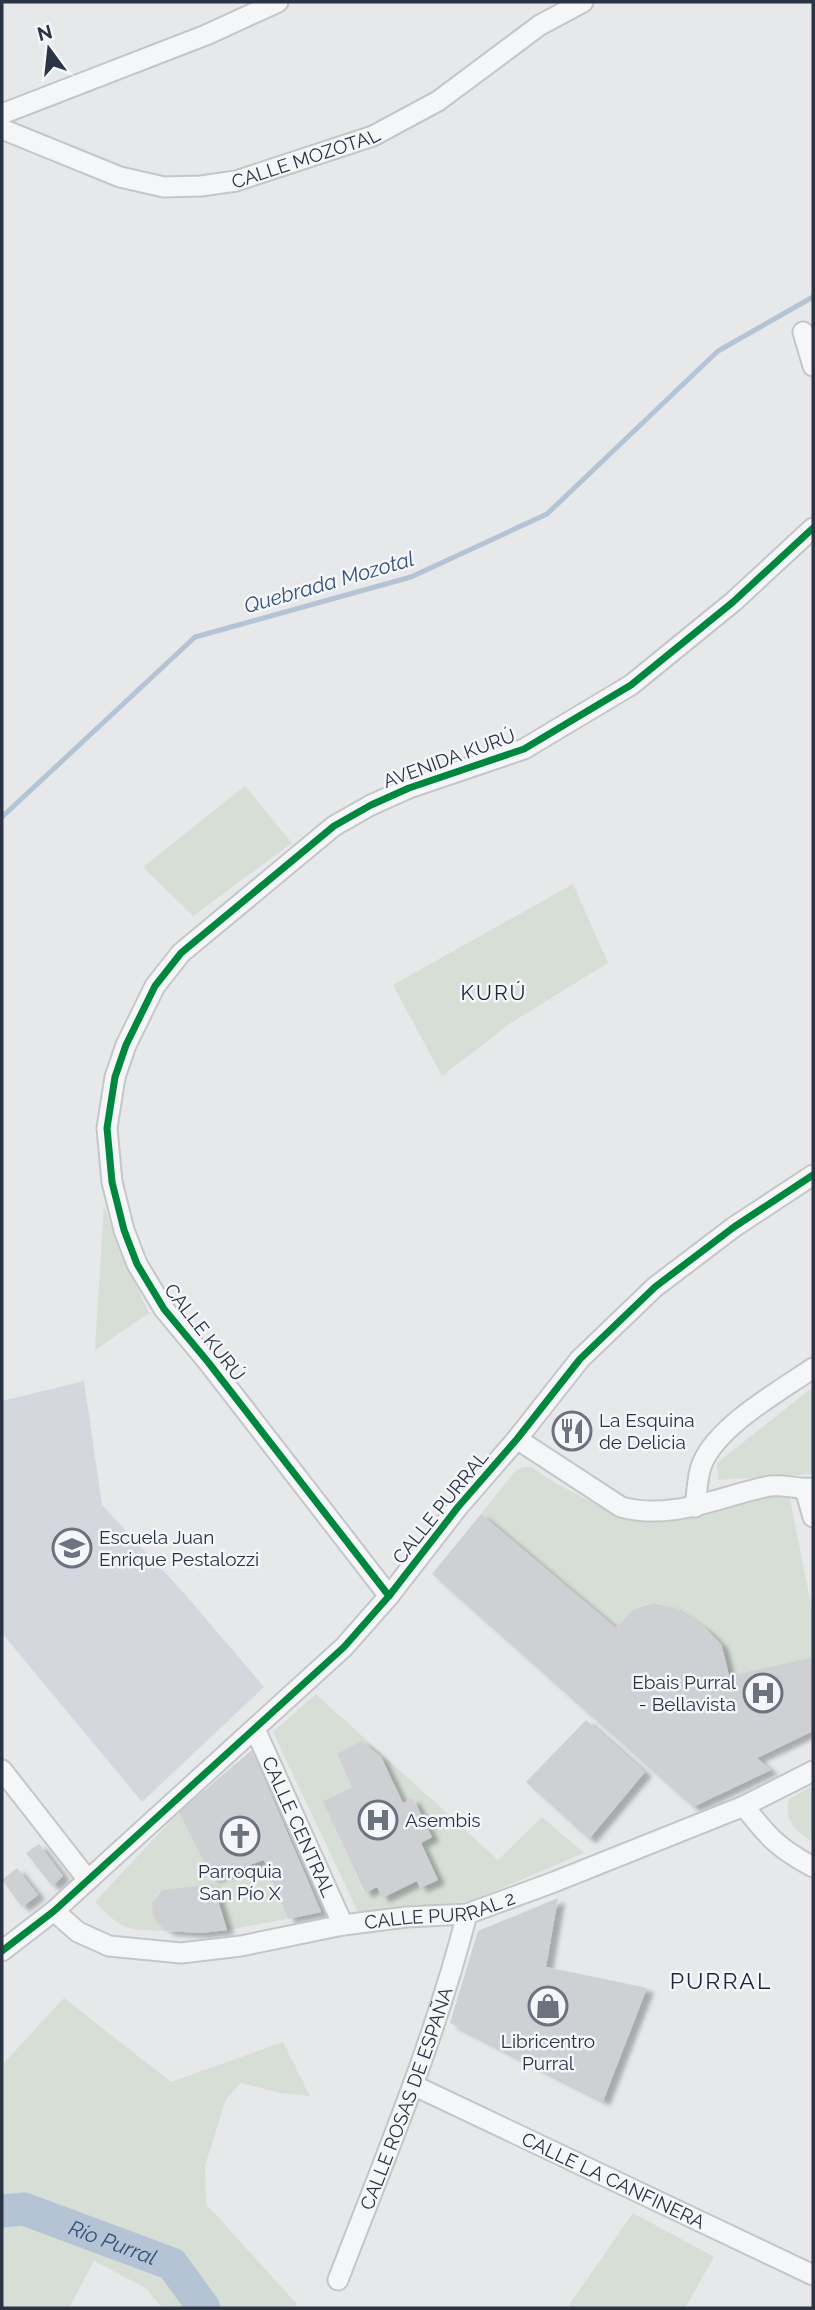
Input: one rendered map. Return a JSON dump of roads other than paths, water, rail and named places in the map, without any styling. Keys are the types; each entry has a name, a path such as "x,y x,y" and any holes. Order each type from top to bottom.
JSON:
{"street":[{"path":"2,114 206,35 278,2"},
{"name":"CALLE MOZOTAL","path":"2,129 131,180 164,187 201,186 236,180 373,136 438,101 540,25 583,2"},
{"path":"803,332 813,366"},
{"name":"AVENIDA KURÚ","path":"127,1045 155,986 181,953 334,826 409,788 524,749 631,685 733,602 813,528"},
{"name":"CALLE KURÚ","path":"127,1045 115,1077 107,1128 112,1182 124,1230 137,1264 164,1309 389,1597"},
{"name":"CALLE PURRAL","path":"2,1951 88,1881 344,1647 389,1597 458,1507 517,1439 580,1359 656,1287 734,1227 813,1175"},
{"path":"695,1507 701,1464 713,1446 738,1420 813,1368"},
{"path":"517,1439 621,1507 639,1512 695,1507 771,1486 789,1485 809,1488 813,1517"},
{"name":"CALLE CENTRAL","path":"255,1729 343,1925"},
{"path":"2,1770 88,1881"},
{"name":"CALLE PURRAL 2","path":"54,1911 78,1932 109,1946 181,1953 242,1946 343,1925 467,1914 744,1806 813,1771"},
{"path":"744,1806 768,1837 813,1867"},
{"name":"CALLE ROSAS DE ESPAÑA","path":"338,2280 413,2085 453,1969 467,1914"},
{"name":"CALLE LA CANFINERA","path":"413,2085 813,2275"}],"waterway":[{"name":"Quebrada Mozotal","path":"2,817 195,637 411,577 547,514 718,351 813,297"},
{"name":"Río Purral","path":"2,2211 24,2209 172,2264 204,2308"}],"place":[{"name":"La Esquina de Delicia","path":"572,1431"},
{"name":"Escuela Juan Enrique Pestalozzi","path":"72,1548"},
{"name":"Ebais Purral - Bellavista","path":"763,1693"},
{"name":"Asembis","path":"378,1820"},
{"name":"Parroquia San Pío X","path":"240,1836"},
{"name":"Libricentro Purral","path":"548,2006"}],"district":[{"name":"KURÚ","path":"494,992"},
{"name":"PURRAL","path":"721,1980"}]}
